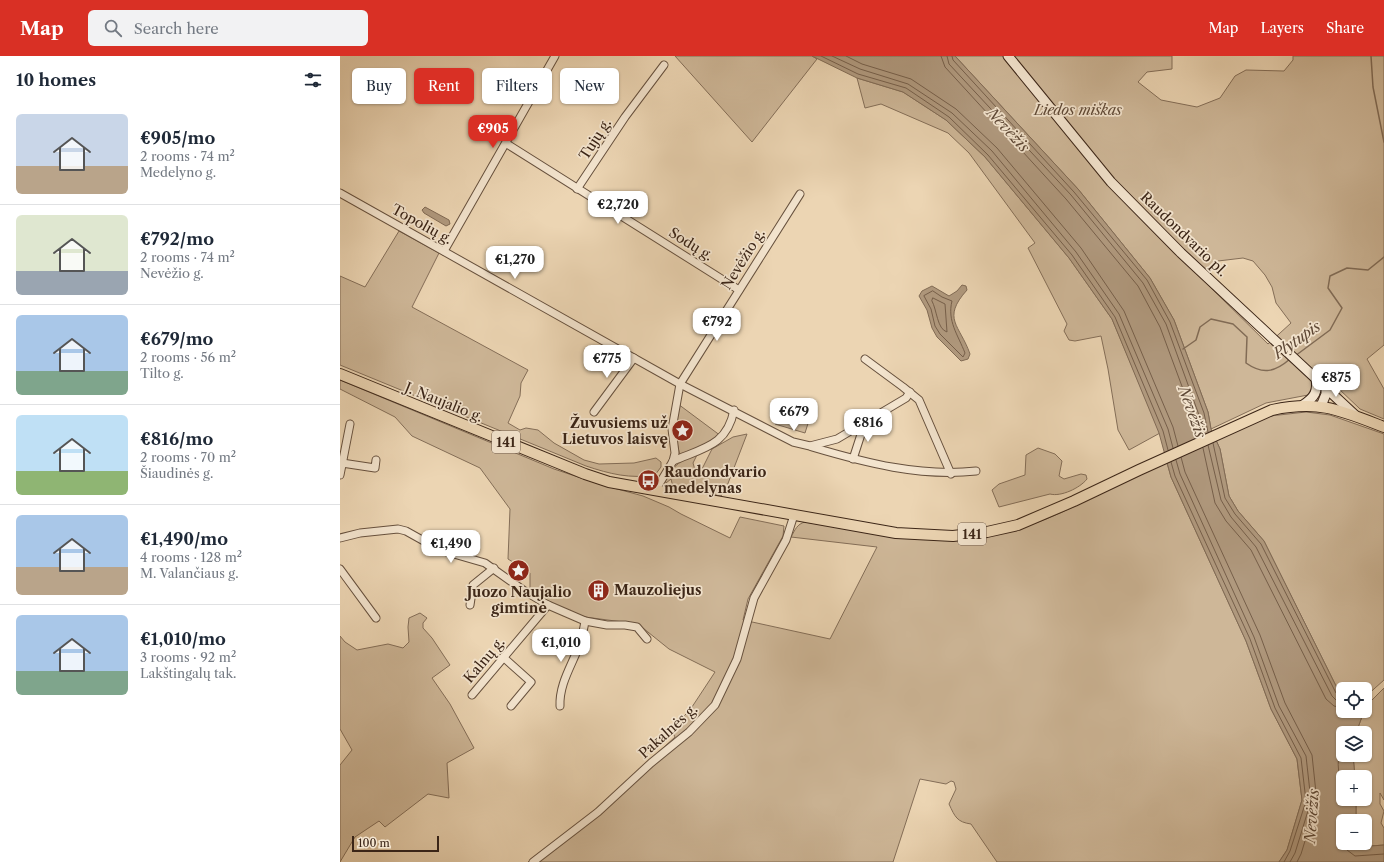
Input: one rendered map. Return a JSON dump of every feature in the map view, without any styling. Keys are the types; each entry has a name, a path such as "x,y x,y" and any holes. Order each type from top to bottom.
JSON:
{"main road":[{"name":"Raudondvario pl.","path":"1008,56 1111,182 1181,253 1326,386 1356,416"},
{"name":"J. Naujalio g.","path":"340,374 609,482 794,515"},
{"path":"1303,405 1316,395 1318,387 1316,378"},
{"path":"1321,406 1326,394 1326,386"},
{"path":"1316,395 1321,406"},
{"name":"141","path":"794,515 914,535 969,535 1003,529 1033,519 1074,502 1240,423 1272,410 1303,405 1321,406"},
{"name":"Raudondvario pl.","path":"1321,406 1356,416 1384,427"}],"street":[{"path":"444,251 507,144 556,56"},
{"name":"Tujų g.","path":"578,189 625,117 664,65"},
{"name":"Sodų g.","path":"507,144 739,290"},
{"name":"Topolių g.","path":"340,193 680,384 734,410 761,427 793,442 853,459 916,471 950,474 976,471"},
{"name":"Nevėžio g.","path":"655,491 673,461 675,453 673,419 680,384 800,194"},
{"path":"594,412 634,358"},
{"path":"865,359 919,400 950,474"},
{"path":"810,446 837,439 906,398 910,392"},
{"path":"673,461 722,438 730,426 734,410"},
{"path":"853,459 865,422"},
{"path":"340,475 350,424"},
{"path":"342,463 375,468 376,460"},
{"name":"Pakalnės g.","path":"533,862 598,812 651,763 689,732 715,705 736,659 754,598 786,540 794,515"},
{"path":"340,538 350,535 398,529 406,531 440,550 477,560 494,568 526,592 548,605 585,621 608,625 637,627 646,639"},
{"path":"340,533 350,535"},
{"path":"470,605 474,585 494,568"},
{"path":"340,569 376,618"},
{"name":"Kalnų g.","path":"472,695 548,605"},
{"path":"560,706 562,685 580,642 585,621"},
{"path":"504,657 531,682 511,706"}],"green space":[{"path":"675,56 812,56 817,59 752,142"},
{"name":"Liedos miškas","path":"955,56 1172,56 1172,69 1147,72 1138,82 1161,100 1197,107 1220,98 1235,76 1246,70 1284,71 1293,60 1293,56 1384,56 1384,345 1367,359 1384,389 1384,419 1360,409 1317,368 1308,375 1314,383 1308,395 1266,403 1211,429 1208,412 1174,320 1150,278 1078,189","holes":["1243,258 1253,261 1265,275 1272,287 1276,303 1291,323 1268,344 1201,278 1218,261"]},
{"path":"857,78 903,92 946,120 985,157 1069,258 1112,319 1160,433 1129,450 1118,430 1101,336 1075,341 1069,340 1064,331 1067,324 1028,248 1035,243 969,153 948,133 881,104 865,108"},
{"path":"399,231 439,253 412,307 528,370 521,383 520,396 508,423 520,430 526,428 538,430 554,443 584,460 599,464 634,463 656,458 661,462 661,467 655,475 620,475 586,466 340,365 340,276 365,287"},
{"path":"340,380 554,469 599,484 643,496 669,507 730,538 740,517 784,526 783,536 748,599 743,620 830,639 877,547 791,537 800,524 805,522 926,539 955,539 984,536 1014,530 1046,519 1167,463 1171,477 1246,641 1271,709 1297,759 1302,800 1287,850 1279,862 997,862 971,824 959,820 953,812 949,804 956,789 954,782 951,781 946,784 920,779 893,862 528,862 585,819 675,737 671,729 690,710 715,672 669,649 638,624 585,617 552,604 530,590 530,573 508,559 510,509 480,468 412,436 395,417 340,389"},
{"path":"678,404 721,436 680,456 675,434"},
{"path":"779,408 810,417 805,433 775,424"},
{"path":"1306,412 1330,415 1384,434 1384,680 1372,691 1372,682 1336,682 1336,686 1264,541 1238,511 1229,496 1220,449 1216,440 1270,416"},
{"path":"747,434 727,486 721,496 673,487 671,479 666,483 665,480 671,470 683,461 698,453 693,463 695,470 701,471 712,449 733,437"},
{"path":"1038,448 1055,454 1062,461 1059,476 1064,479 1081,474 1086,475 1087,479 1080,486 1065,493 1054,495 1050,494 999,507 992,490 999,484 1025,475 1026,455"},
{"path":"420,613 427,618 423,623 423,628 432,638 450,665 432,678 450,704 474,748 447,763 449,798 428,794 385,827 379,821 355,837 340,862 340,765 352,750 340,729 340,636 345,642 357,650 388,644 403,648 409,642 409,618"},
{"path":"1384,688 1384,800 1380,793 1380,804 1384,811 1381,823 1384,828 1384,845 1372,846 1372,814 1356,814 1356,806 1372,806 1372,770 1354,770 1354,762 1372,762 1372,726 1359,726 1362,718 1372,718 1372,700"}],"water":[{"name":"Nevėžis","path":"812,56 955,56 1078,189 1150,278 1174,320 1208,412 1211,429 1220,449 1229,496 1238,511 1264,541 1336,686 1336,718 1361,718 1359,726 1336,726 1336,762 1354,762 1354,770 1336,770 1336,806 1356,806 1356,814 1336,814 1336,850 1372,850 1372,846 1384,845 1384,862 1279,862 1287,850 1302,800 1297,759 1271,709 1246,641 1171,477 1159,433 1112,319 1069,258 985,157 946,120 903,92 857,78"},
{"path":"425,207 449,220 450,224 446,226 424,213 422,210"},
{"path":"962,285 966,286 967,290 959,300 955,308 954,315 955,322 970,354 968,359 961,361 937,337 932,328 927,310 919,296 922,291 932,286 949,296 957,291"}],"waterway":[{"name":"Plytupis","path":"1371,56 1373,87 1384,142"},
{"name":"Plytupis","path":"1295,356 1330,330 1342,308 1328,288 1330,276 1347,268 1368,270 1384,257"},
{"name":"Plytupis","path":"1183,349 1196,340 1200,327 1211,319 1233,324 1247,337 1246,363 1252,367 1263,370 1274,369 1290,359"}],"place":[{"name":"Žuvusiems už Lietuvos laisvę","path":"683,431"},
{"name":"Raudondvario medelynas","path":"648,480"},
{"name":"Juozo Naujalio gimtinė","path":"519,570"},
{"name":"Mauzoliejus","path":"598,590"}]}
